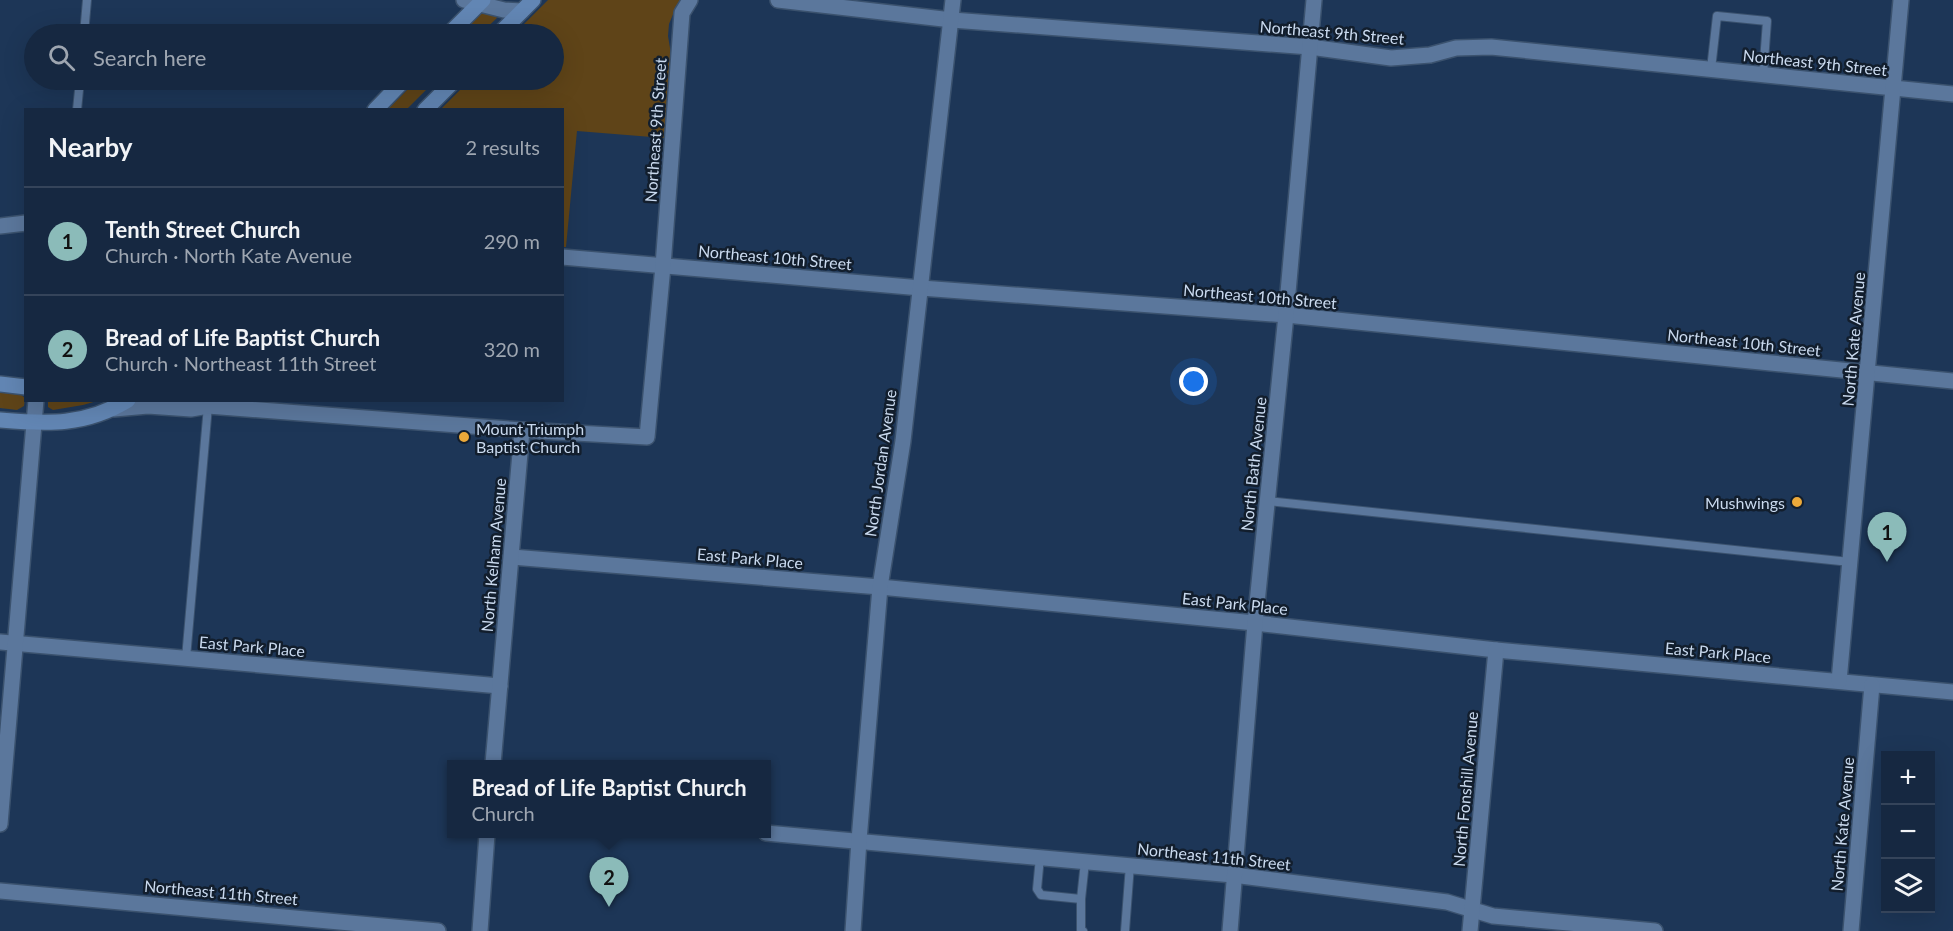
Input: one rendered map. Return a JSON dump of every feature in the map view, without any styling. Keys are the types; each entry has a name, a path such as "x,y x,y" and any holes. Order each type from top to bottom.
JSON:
{"main road":[{"path":"509,24 533,0"},
{"path":"459,24 482,2"},
{"path":"377,108 395,90"},
{"path":"427,108 444,90"},
{"path":"0,384 24,387"},
{"path":"0,420 52,424 87,419 114,409 125,402"}],"street":[{"path":"464,0 482,2 504,10 522,11"},
{"name":"Northeast 9th Street","path":"663,266 682,13 690,0"},
{"name":"Northeast 9th Street","path":"778,0 952,20 1310,47 1391,58 1430,56 1456,48 1491,47 1953,94"},
{"name":"North Jordan Avenue","path":"853,931 880,587 903,441 953,0"},
{"name":"North Bath Avenue","path":"1230,931 1255,623 1286,315 1314,0"},
{"name":"North Kate Avenue","path":"1839,681 1901,0"},
{"path":"0,226 24,223"},
{"name":"Northeast 10th Street","path":"564,257 921,288 1286,315 1953,381"},
{"path":"114,409 148,406 191,409 205,403 522,430 647,437 663,266"},
{"path":"0,824 8,643 36,402"},
{"name":"North Kelham Avenue","path":"493,760 522,430"},
{"name":"East Park Place","path":"512,557 880,587 1255,623 1496,650 1953,692"},
{"name":"East Park Place","path":"8,643 500,686"},
{"name":"North Fonshill Avenue","path":"1470,931 1496,650"},
{"name":"North Kate Avenue","path":"1851,931 1872,685"},
{"name":"Northeast 11th Street","path":"771,833 1233,875 1447,902 1493,916 1655,931"},
{"path":"480,931 487,838"},
{"name":"Northeast 11th Street","path":"0,891 32,892 438,931"}],"lane":[{"path":"85,24 87,0"},
{"path":"1711,69 1717,16 1767,21 1762,75"},
{"path":"77,108 79,90"},
{"path":"186,658 205,403"},
{"path":"1267,501 1850,562"},
{"path":"1040,857 1037,889 1041,895 1081,899"},
{"path":"1083,931 1081,930 1081,899 1085,861"},
{"path":"1125,931 1130,865"}],"shaded area":[{"path":"548,0 682,0 669,24 668,36 672,60 664,138 577,131 566,247 564,247 564,108 442,108 460,90 564,90 564,24 524,24"},
{"path":"494,13 497,18 491,24 471,24 481,14"},
{"path":"407,90 426,90 408,108 389,108"},
{"path":"0,392 20,394 24,397 24,406 17,410 0,408"},
{"path":"48,402 94,402 53,410 48,407"}],"place":[{"name":"Mount Triumph Baptist Church","path":"464,437"},
{"name":"Mushwings","path":"1797,502"},
{"name":"Tenth Street Church","path":"1887,562"},
{"name":"Bread of Life Baptist Church","path":"609,907"}]}
